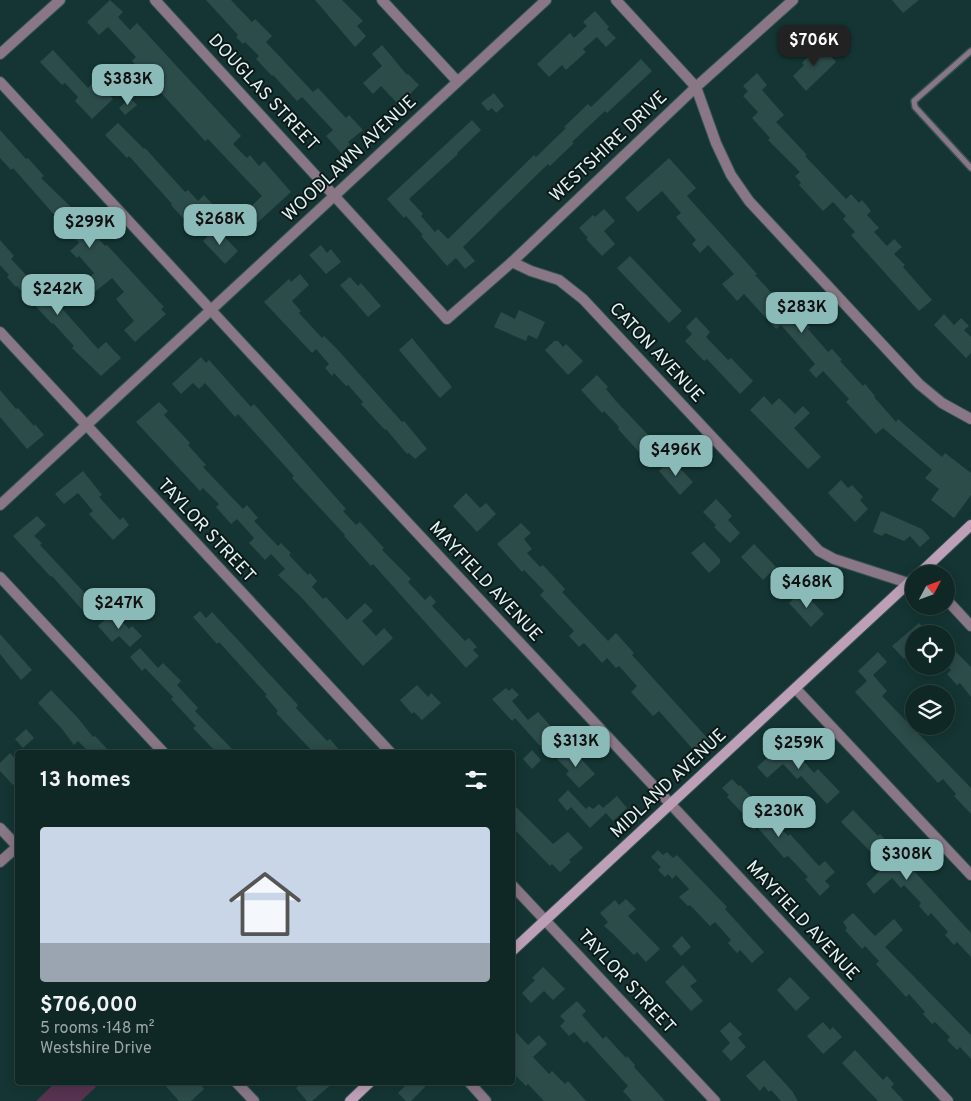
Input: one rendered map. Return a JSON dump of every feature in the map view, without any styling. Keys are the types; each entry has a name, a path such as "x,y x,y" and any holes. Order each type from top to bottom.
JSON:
{"main road":[{"name":"MIDLAND AVENUE","path":"929,565 971,525"},
{"name":"MIDLAND AVENUE","path":"515,948 905,587"},
{"path":"350,1101 367,1085"}],"street":[{"path":"0,54 60,0"},
{"name":"DOUGLAS STREET","path":"155,0 448,319"},
{"path":"382,0 457,81"},
{"name":"WOODLAWN AVENUE","path":"0,505 546,0"},
{"path":"616,0 696,87 731,175 749,201 919,384 942,402 971,419"},
{"name":"WESTSHIRE DRIVE","path":"448,319 512,262 696,87 793,0"},
{"name":"MAYFIELD AVENUE","path":"0,82 210,310 948,1101"},
{"name":"CATON AVENUE","path":"512,262 531,271 559,280 583,299 819,551 834,559 905,574"},
{"name":"TAYLOR STREET","path":"0,332 388,750"},
{"path":"0,577 161,750"},
{"path":"955,609 971,626"},
{"path":"796,689 971,875"},
{"path":"0,828 15,845"},
{"path":"0,862 15,849"},
{"name":"TAYLOR STREET","path":"515,887 715,1101"},
{"path":"239,1085 254,1101"},
{"path":"472,1085 486,1101"}],"lane":[{"path":"971,51 914,101 915,107 971,168"}],"shaded area":[{"path":"53,1085 94,1085 96,1087 81,1101 36,1101"}],"building":[{"path":"110,0 123,12 118,17 130,30 137,23 241,136 233,144 247,158 250,155 259,166 264,161 291,192 257,223 246,211 262,196 208,139 205,141 132,61 136,57 108,27 99,35 87,22"},
{"path":"206,0 231,0 252,22 255,19 272,36 266,42 313,92 318,88 346,118 349,115 363,130 348,142 350,144 341,153 326,136 333,130 302,97 297,101 272,76 256,59 259,56 245,42 243,44 236,37 238,35"},
{"path":"315,0 342,0 363,21 357,26 366,36 355,47"},
{"path":"892,0 919,0 903,13"},
{"path":"595,11 609,27 607,29 616,38 606,47 597,37 583,49 586,52 566,70 562,65 549,77 537,64 570,33 574,38 587,26 583,22"},
{"path":"819,44 836,62 806,91 793,76 804,65 802,63"},
{"path":"382,45 407,75 419,85 399,105 381,86 373,94 363,83 382,66 372,54"},
{"path":"53,50 88,88 93,83 103,93 105,90 113,99 92,119 75,101 78,97 65,83 62,85 40,62"},
{"path":"641,59 652,71 607,113 605,111 550,166 548,164 463,247 475,261 465,269 456,258 447,266 406,216 404,218 387,199 472,120 481,130 409,199 423,214 421,216 435,232 438,229 448,239 534,155 536,157 588,104 591,107"},
{"path":"757,73 767,85 762,90 784,115 776,122 846,199 851,194 859,203 862,200 871,211 867,215 879,228 874,232 887,246 894,239 902,247 894,254 932,300 919,311 851,235 855,232 843,219 846,216 833,202 823,211 799,185 801,183 795,176 800,172 768,140 770,138 752,118 758,112 743,96 748,91 743,86"},
{"path":"494,93 504,106 496,113 492,108 488,111 481,103"},
{"path":"130,98 137,105 125,115 119,108"},
{"path":"118,123 145,148 185,192 188,190 198,201 204,195 214,206 191,227 129,156 127,158 105,135"},
{"path":"0,130 44,176 41,178 71,207 68,210 82,226 85,224 105,246 107,245 164,307 161,309 166,314 135,342 124,330 134,321 116,299 124,292 112,278 90,296 81,285 94,273 79,256 77,258 70,251 79,243 13,168 11,170 0,158"},
{"path":"669,158 696,188 687,196 779,301 783,297 810,327 808,329 828,352 832,349 842,360 840,361 863,386 865,384 896,422 898,419 942,457 945,453 971,473 971,495 954,518 931,500 939,489 925,478 932,470 883,428 876,434 846,402 849,399 823,371 816,378 809,370 815,364 781,325 776,329 744,294 737,301 722,284 734,274 708,245 700,253 692,244 696,240 676,217 681,213 662,191 638,212 625,198"},
{"path":"604,209 615,221 604,231 615,244 602,256 586,239 588,238 579,228 593,215 595,217"},
{"path":"216,228 238,251 225,264 203,241"},
{"path":"0,240 14,256 11,259 30,279 33,276 98,349 106,342 121,358 101,376 72,348 74,346 53,323 7,277 9,275 0,265"},
{"path":"321,245 327,253 331,249 341,262 326,274 309,255"},
{"path":"630,256 682,311 669,323 617,268"},
{"path":"300,274 309,285 292,301 301,311 299,313 322,338 324,336 337,349 402,422 404,421 427,449 415,459 409,453 407,454 361,404 363,402 348,385 346,386 334,373 332,376 325,368 329,364 316,349 312,353 264,302 289,279 291,282"},
{"path":"350,277 358,286 361,283 381,306 368,317 340,285"},
{"path":"519,310 545,322 537,339 528,335 526,341 494,327 501,312 515,319"},
{"path":"944,314 954,325 961,318 969,326 964,330 971,337 971,353 966,358 934,325"},
{"path":"696,317 710,332 706,337 728,360 731,358 753,381 740,394 707,359 704,361 685,341 692,334 686,327"},
{"path":"412,338 452,387 440,398 399,350"},
{"path":"554,341 558,341 563,347 566,344 583,361 568,375 545,350"},
{"path":"201,357 206,363 209,360 251,407 254,404 346,509 343,511 356,525 360,522 384,548 382,550 411,579 408,582 425,600 430,595 436,602 432,606 465,641 469,638 477,647 473,650 479,656 466,668 373,564 371,566 344,536 292,478 294,476 238,414 235,417 205,383 199,389 193,383 181,394 172,384"},
{"path":"597,375 608,387 606,389 615,400 652,439 639,452 618,429 619,427 604,411 602,413 581,390"},
{"path":"0,390 16,409 18,408 44,435 27,449 0,417"},
{"path":"764,396 772,405 779,398 795,414 803,406 810,413 794,428 821,457 808,469 750,410"},
{"path":"159,402 168,411 164,415 190,443 188,445 206,465 203,467 243,509 247,505 258,518 254,521 278,546 281,543 291,553 289,555 308,575 310,573 317,581 312,587 323,599 326,597 347,620 365,603 373,611 362,621 376,636 384,628 393,638 363,666 301,597 278,575 285,569 271,554 265,560 249,543 254,538 237,519 231,524 216,507 219,504 203,488 200,491 136,422"},
{"path":"671,459 693,482 680,495 659,471"},
{"path":"83,471 102,495 99,497 120,520 123,517 129,525 113,540 89,514 93,511 78,493 64,504 55,494"},
{"path":"841,480 848,488 852,485 863,497 860,500 868,509 855,522 828,493"},
{"path":"466,493 480,508 486,503 496,514 477,532 453,506"},
{"path":"716,499 732,516 728,520 740,533 730,543 714,527 716,525 703,512"},
{"path":"881,511 922,529 930,538 920,547 910,536 904,541 885,533 882,536 873,532"},
{"path":"37,516 46,525 34,536 42,543 40,545 96,605 86,614 13,536"},
{"path":"521,523 531,533 524,539 532,549 527,553 540,567 543,565 565,589 562,592 608,641 616,633 634,653 632,655 711,742 697,754 659,711 653,716 631,692 637,686 619,666 616,668 607,658 602,663 584,643 579,647 569,636 574,631 540,595 544,591 524,570 522,572 497,544"},
{"path":"704,542 720,559 720,563 709,573 691,553"},
{"path":"754,544 776,567 763,580 741,557"},
{"path":"802,591 824,614 811,627 789,603"},
{"path":"200,611 206,618 212,612 298,705 296,708 327,741 330,739 339,750 311,750 276,713 278,711 265,696 267,695 219,642 217,644 193,617"},
{"path":"113,612 129,629 132,626 142,636 130,647 119,636 112,642 98,626"},
{"path":"0,634 32,670 21,680 0,654"},
{"path":"905,635 905,658 904,659 892,646"},
{"path":"140,648 158,668 163,663 181,681 177,685 198,708 195,711 233,750 214,750 193,728 196,726 171,699 173,697 145,668 142,671 130,657"},
{"path":"878,652 887,662 873,675 887,691 882,696 905,720 905,735 920,735 971,788 971,814 954,796 956,794 943,779 938,783 855,692 867,681 858,671"},
{"path":"955,653 971,667 971,697 960,683 957,685 948,675 955,675"},
{"path":"417,685 428,697 431,693 441,703 422,720 414,712 412,714 400,700"},
{"path":"506,688 509,691 512,688 519,695 512,701 528,720 538,712 556,732 540,746 515,718 512,721 492,699"},
{"path":"51,690 93,737 95,736 108,750 87,750 78,741 74,745 38,703"},
{"path":"26,729 34,738 23,748 15,739"},
{"path":"788,739 803,755 800,757 814,773 818,769 840,792 827,804 801,776 797,779 783,764 767,778 757,767"},
{"path":"570,747 595,774 579,788 566,774 569,771 557,759"},
{"path":"532,750 541,760 532,769 523,759"},
{"path":"10,753 15,759 15,783 13,785 0,771 0,763"},
{"path":"732,779 740,785 788,836 790,834 819,866 825,861 835,872 825,881 830,886 820,896 805,879 808,877 788,856 784,858 757,827 754,830 745,820 747,818 727,797 729,795 722,788"},
{"path":"568,790 586,809 589,806 593,809 599,804 603,808 617,796 627,808 613,821 606,813 590,828 571,807 567,811 558,800"},
{"path":"515,806 553,844 568,832 583,848 569,860 571,862 560,872 552,864 550,866 515,830"},
{"path":"853,810 878,836 880,834 971,933 971,957 957,942 954,945 945,935 948,932 931,913 928,916 919,906 921,903 904,885 901,888 892,878 874,894 866,884 885,866 841,822"},
{"path":"658,850 663,855 667,852 673,858 677,855 727,907 725,909 764,952 752,963 740,950 737,953 728,943 731,940 715,922 710,926 690,905 688,906 679,897 689,889 676,875 672,879 668,874 665,877 658,870 661,867 651,857"},
{"path":"626,899 636,909 628,916 660,949 646,962 637,952 634,955 604,926 608,922 600,913 615,900 619,905"},
{"path":"853,913 875,936 894,919 903,930 885,947 971,1035 971,1059 960,1047 957,1050 947,1040 950,1037 935,1022 932,1024 923,1014 925,1012 909,994 906,997 876,964 879,961 865,946 862,949 845,930 847,928 843,922"},
{"path":"682,936 691,947 681,956 672,946"},
{"path":"683,965 697,981 690,986 703,1001 691,1011 665,982"},
{"path":"543,967 565,989 553,1000 544,991 531,1003 522,993 535,980 532,978"},
{"path":"790,977 810,998 796,1011 777,990"},
{"path":"577,1001 586,1011 582,1015 603,1039 606,1036 626,1058 627,1056 635,1065 634,1067 665,1101 632,1101 623,1091 628,1086 587,1041 584,1043 574,1032 569,1036 560,1026 565,1021 560,1016"},
{"path":"730,1022 742,1034 738,1038 746,1047 731,1061 722,1051 730,1043 720,1031"},
{"path":"823,1022 830,1030 833,1027 842,1037 823,1054 807,1036"},
{"path":"515,1031 528,1045 539,1035 547,1044 533,1057 549,1074 552,1071 565,1084 568,1081 586,1101 544,1101 528,1084 526,1086 515,1075"},
{"path":"855,1050 883,1080 887,1076 894,1084 891,1087 904,1101 878,1101 842,1063"},
{"path":"764,1060 792,1091 798,1101 781,1101 771,1090 769,1092 764,1086 760,1091 746,1076"},
{"path":"165,1085 201,1085 204,1089 191,1101 179,1101"},
{"path":"300,1085 331,1085 312,1101 307,1101 296,1088"},
{"path":"406,1085 423,1085 425,1087 411,1101 406,1101 398,1093"}]}
